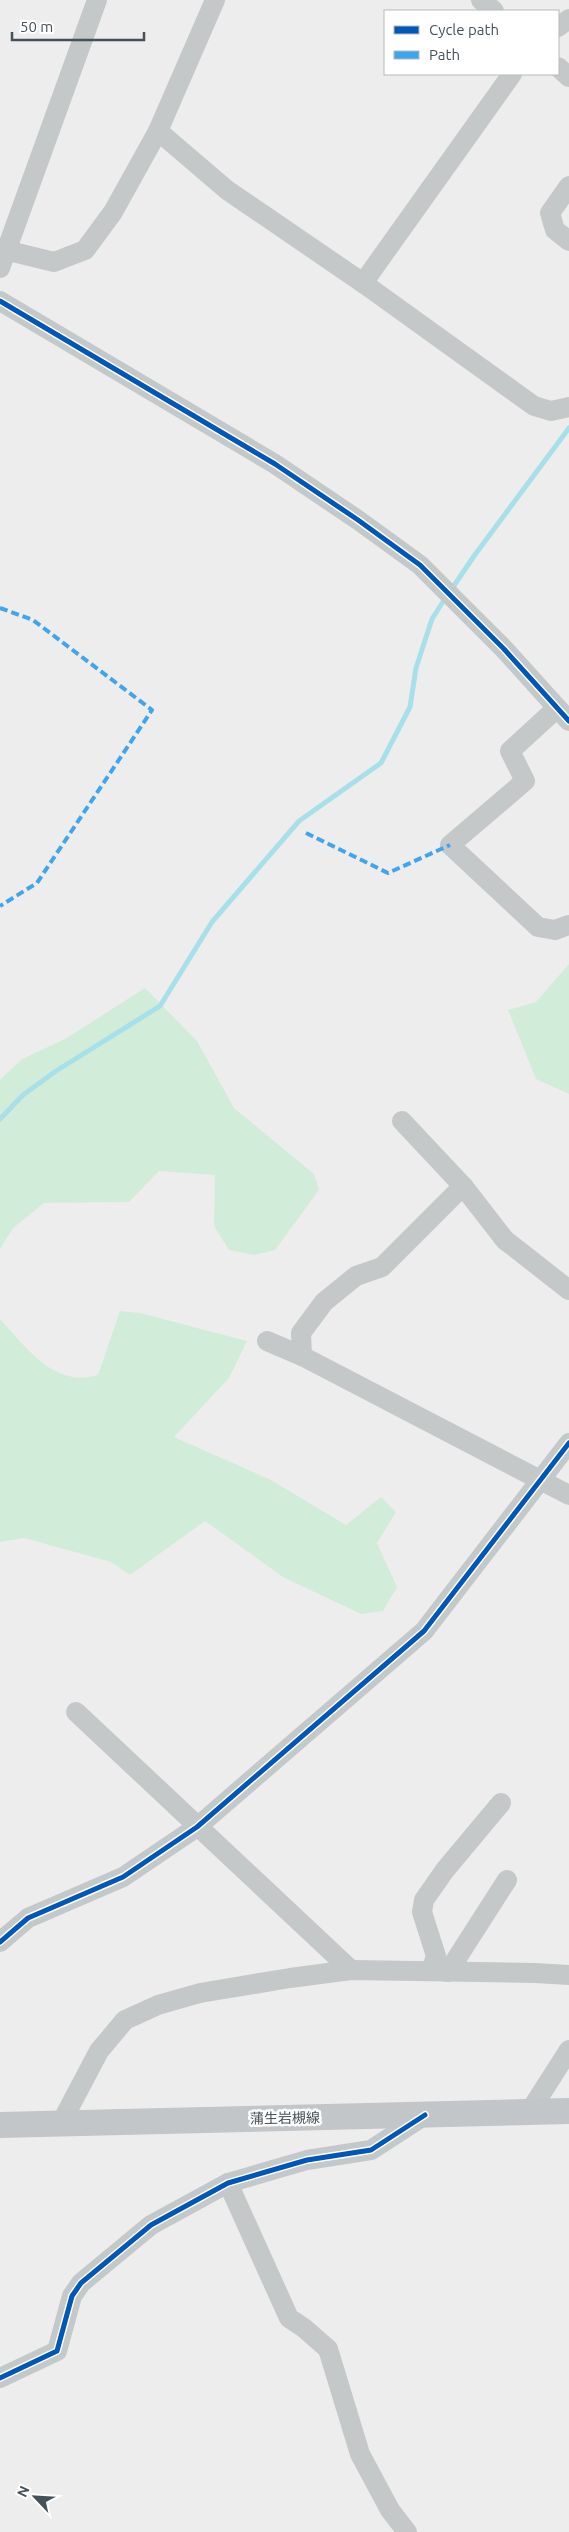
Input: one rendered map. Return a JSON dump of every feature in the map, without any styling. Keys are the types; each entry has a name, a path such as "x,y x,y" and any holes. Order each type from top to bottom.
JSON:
{"main road":[{"name":"蒲生岩槻線","path":"0,2125 569,2110"}],"street":[{"path":"97,0 4,245 54,262 85,250 113,212 158,131 215,0"},
{"path":"481,0 493,10"},
{"path":"559,68 569,77"},
{"path":"363,282 511,75"},
{"path":"158,131 227,190 363,282 534,406 551,411 569,407"},
{"path":"569,186 550,213 554,230 569,241"},
{"path":"0,301 275,464 358,520 420,566 504,649 565,715 510,752 525,782 450,845 538,927 555,930 569,925"},
{"path":"402,1121 463,1186 505,1240 569,1290"},
{"path":"302,1356 301,1333 324,1302 356,1276 382,1267 463,1186"},
{"path":"267,1341 302,1356 479,1450 543,1479 569,1495"},
{"path":"0,1942 28,1918 123,1877 197,1827 424,1632 569,1443"},
{"path":"76,1712 350,1970"},
{"path":"440,1972 422,1912 424,1900 445,1870 501,1803"},
{"path":"440,1972 507,1880"},
{"path":"61,2123 99,2051 125,2020 158,2005 200,1994 290,1978 350,1970 569,1975"},
{"path":"530,2111 569,2050"},
{"path":"0,2378 57,2351 72,2296 81,2283 152,2225 228,2183 307,2160 371,2150 425,2115"},
{"path":"228,2183 289,2318 304,2328 328,2349 360,2454 390,2510 407,2532"}],"green space":[{"path":"569,964 569,1094 536,1079 508,1010 536,1002"},
{"path":"145,988 197,1041 234,1108 314,1174 319,1190 275,1250 254,1255 229,1250 214,1226 215,1175 159,1171 129,1202 44,1203 13,1228 0,1249 0,1080 22,1059 65,1039"},
{"path":"120,1311 140,1313 247,1341 229,1378 174,1437 271,1480 346,1525 381,1497 396,1512 377,1543 397,1587 383,1611 361,1614 283,1577 205,1521 130,1575 111,1562 24,1538 0,1542 0,1319 31,1353 43,1363 55,1371 68,1376 82,1378 98,1375"}],"waterway":[{"path":"451,590 569,428"},
{"path":"0,1119 23,1095 56,1071 160,1006 212,922 299,821 381,763 410,707 416,668 432,619 446,597"}],"marked path":[{"path":"0,608 33,620 152,710 37,883 0,906"},
{"path":"306,833 388,873 450,845"}],"cycle path":[{"path":"0,301 275,464 420,565 504,649 569,721"},
{"path":"0,1942 28,1918 123,1877 197,1827 424,1631 569,1443"},
{"path":"0,2378 57,2351 72,2296 81,2283 151,2225 228,2183 307,2160 371,2150 425,2115"}]}
